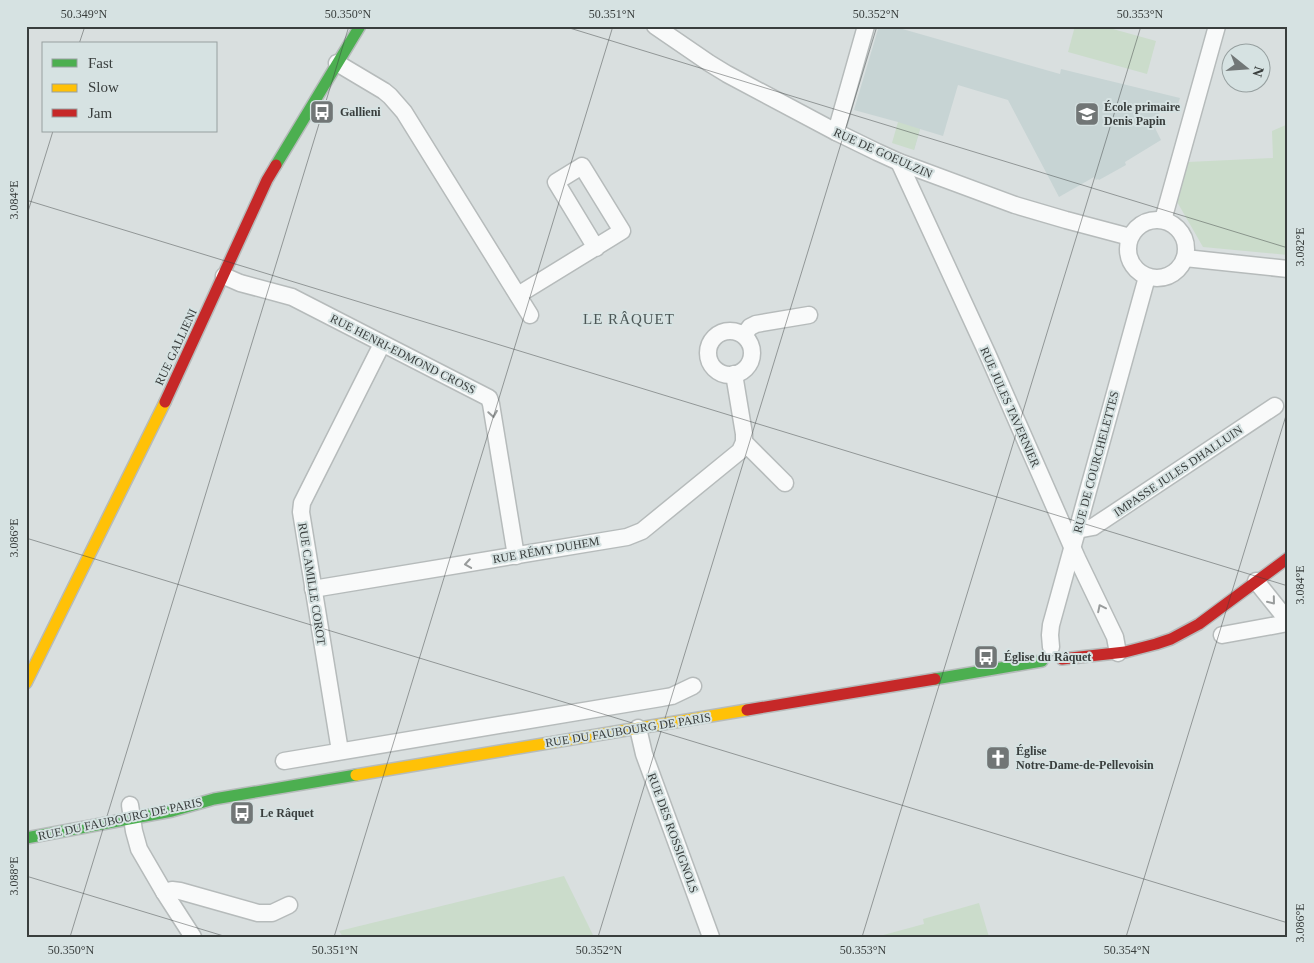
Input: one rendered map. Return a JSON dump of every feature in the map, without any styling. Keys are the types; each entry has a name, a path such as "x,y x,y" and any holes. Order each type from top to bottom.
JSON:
{"main road":[{"name":"RUE GALLIENI","path":"26,683 164,407 272,170 360,26"},
{"name":"RUE DU FAUBOURG DE PARIS","path":"26,838 129,809 180,809 214,799 638,728 1052,660 1118,653 1148,646 1186,632 1288,558"},
{"name":"RUE DU FAUBOURG DE PARIS","path":"177,798 214,799"}],"street":[{"name":"RUE DE GOEULZIN","path":"655,26 672,32 709,64 836,132 898,162 1015,205 1130,236"},
{"path":"836,132 866,26"},
{"path":"1164,220 1217,26"},
{"path":"337,63 384,91 404,112 530,315"},
{"name":"RUE JULES TAVERNIER","path":"898,162 987,353 1073,548 1115,637 1118,653"},
{"path":"518,295 596,248 622,231 582,166 556,182 596,248"},
{"path":"1164,220 1176,227 1182,234 1186,248 1185,258 1181,266 1170,276 1156,279 1147,277 1135,269 1127,251 1130,236 1136,228 1144,222 1164,220"},
{"path":"1185,258 1288,269"},
{"name":"RUE HENRI-EDMOND CROSS","path":"224,276 240,283 292,297 486,396 490,400 516,556"},
{"name":"RUE DE COURCHELETTES","path":"1052,660 1050,629 1147,277"},
{"path":"744,335 750,327 756,324 809,315"},
{"path":"734,331 744,335 751,345 752,358 750,362 745,369 734,374 724,374 714,368 709,358 709,348 714,338 723,332 734,331"},
{"name":"RUE CAMILLE COROT","path":"340,751 301,512 302,503 382,344"},
{"path":"734,374 744,442 785,483"},
{"name":"IMPASSE JULES DHALLUIN","path":"1077,530 1093,527 1275,406"},
{"name":"RUE RÉMY DUHEM","path":"313,589 516,556 627,536 642,531 736,456 744,442"},
{"path":"1222,635 1288,622 1256,581"},
{"name":"RUE DU FAUBOURG DE PARIS","path":"284,761 672,696 694,686"},
{"name":"RUE DES ROSSIGNOLS","path":"638,728 644,754 711,937"},
{"path":"129,809 139,850 193,937"},
{"path":"164,892 180,891 258,913 272,913 289,905"}],"shaded area":[{"name":"École primaire Denis Papin","path":"879,26 892,26 1060,74 1061,69 1180,98 1178,104 1150,118 1161,140 1125,162 1126,165 1099,180 1096,180 1094,177 1059,197 1008,100 958,85 943,136 920,129 914,150 898,122 854,110"}],"green space":[{"path":"1075,26 1102,26 1156,41 1147,74 1068,52"},
{"path":"898,122 920,129 914,150 892,143"},
{"path":"1288,124 1288,255 1203,247 1176,200 1188,162 1273,158 1272,131"},
{"path":"564,876 594,937 343,937 339,931"},
{"path":"979,903 989,937 876,937 924,924 923,919"}],"traffic: fast":[{"path":"276,165 360,26"},
{"path":"935,679 1042,661"},
{"path":"26,838 172,811 214,799 356,775"}],"traffic: slow":[{"path":"26,683 165,402"},
{"path":"356,775 747,710"}],"traffic: jam":[{"path":"165,402 267,180 276,165"},
{"path":"1062,659 1125,652 1171,639 1199,624 1288,558"},
{"path":"747,710 935,679"}],"place":[{"name":"Gallieni","path":"322,112"},
{"name":"École primaire Denis Papin","path":"1087,114"},
{"name":"Église du Râquet","path":"986,657"},
{"name":"Église Notre-Dame-de-Pellevoisin","path":"998,758"},
{"name":"Le Râquet","path":"242,813"}],"district":[{"name":"LE RÂQUET","path":"629,319"}]}
